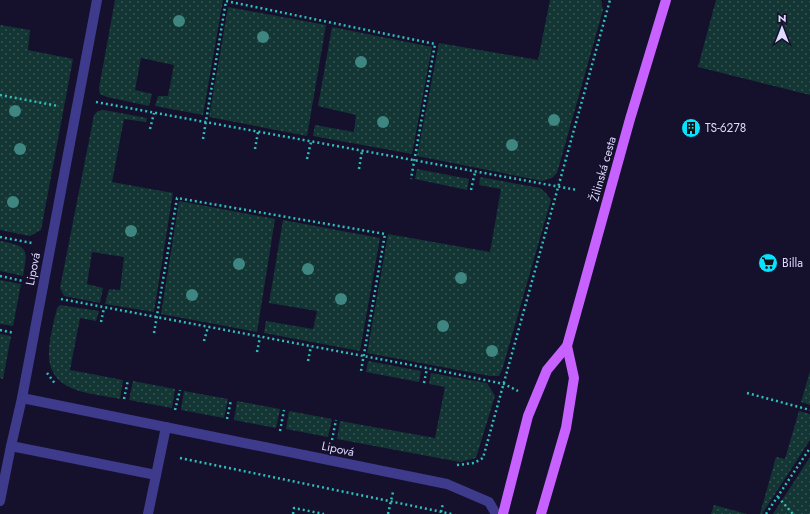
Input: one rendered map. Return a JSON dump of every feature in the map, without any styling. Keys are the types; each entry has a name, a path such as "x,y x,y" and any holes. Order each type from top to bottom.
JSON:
{"main road":[{"name":"Žilinská cesta","path":"503,514 528,416 547,370 566,346 628,126 666,0"},
{"name":"Žilinská cesta","path":"541,514 566,428 574,378 566,346"}],"street":[{"name":"Lipová","path":"97,0 22,398 447,484 489,502 496,514"},
{"path":"0,501 22,398"},
{"path":"148,514 166,427"},
{"path":"11,446 156,476"}],"path":[{"path":"452,464 457,465 474,463 482,458 504,384 610,0"},
{"path":"203,139 226,1 435,44 412,179"},
{"path":"0,95 77,109"},
{"path":"92,101 577,190"},
{"path":"150,129 154,113"},
{"path":"256,149 258,132"},
{"path":"307,159 311,142"},
{"path":"359,169 362,151"},
{"path":"471,190 475,172"},
{"path":"154,332 177,198 385,234 361,371"},
{"path":"0,276 26,282"},
{"path":"56,298 427,368 504,384 520,393"},
{"path":"101,322 104,308"},
{"path":"204,341 208,327"},
{"path":"0,330 16,334"},
{"path":"257,352 260,337"},
{"path":"308,361 311,346"},
{"path":"424,383 427,368"},
{"path":"46,371 56,386 62,388"},
{"path":"123,402 128,380"},
{"path":"168,411 175,413 180,390"},
{"path":"747,393 810,410"},
{"path":"227,422 231,400"},
{"path":"280,432 284,410"},
{"path":"331,441 336,420"},
{"path":"272,430 288,433"},
{"path":"324,439 339,442"},
{"path":"766,514 810,448"},
{"path":"161,454 452,514"},
{"path":"778,497 793,514"},
{"path":"293,514 294,508 324,514"}],"green space":[{"path":"115,0 223,0 203,115 155,106 158,96 168,96 174,65 141,58 135,90 152,94 149,106 107,97 100,94 99,88"},
{"path":"550,0 601,0 603,10 557,173 552,178 542,181 417,156 439,43 538,60"},
{"path":"716,0 810,0 810,95 698,67"},
{"path":"228,7 326,25 307,136 209,117"},
{"path":"0,25 30,30 28,50 73,59 41,230 30,236 0,230"},
{"path":"332,27 432,47 412,154 313,136 315,125 354,132 356,115 318,106"},
{"path":"104,110 147,118 146,122 124,119 112,182 173,193 154,312 105,304 109,289 120,290 124,257 92,252 87,284 103,288 100,303 64,296 60,288 94,115 98,111"},
{"path":"417,169 469,179 467,190 415,179"},
{"path":"480,177 540,188 551,200 499,376 490,376 367,353 388,234 490,252 501,189 479,185"},
{"path":"179,201 275,219 257,332 161,314"},
{"path":"283,220 380,238 360,351 264,333 266,321 313,329 317,311 269,303"},
{"path":"0,241 16,245 24,250 25,259 23,276 0,271"},
{"path":"0,280 21,284 13,326 0,324"},
{"path":"60,305 99,311 96,321 80,318 70,370 123,380 120,399 83,392 71,388 62,383 55,375 50,364 49,350 57,308"},
{"path":"0,334 11,336 3,379 0,378"},
{"path":"368,361 421,371 419,382 366,372"},
{"path":"810,371 810,405 801,402"},
{"path":"431,373 487,383 495,396 476,458 460,462 337,439 340,421 435,438 445,387 429,384"},
{"path":"133,381 175,389 172,408 129,400"},
{"path":"184,391 228,399 224,418 181,410"},
{"path":"237,401 280,409 276,428 234,420"},
{"path":"289,411 332,419 328,437 286,429"},
{"path":"799,411 810,414 810,440 762,514 760,514 776,457 785,459"},
{"path":"810,457 810,514 773,514"},
{"path":"714,505 747,514 711,514"}],"place":[{"name":"TS-6278","path":"691,128"},
{"name":"Billa","path":"768,263"}]}
